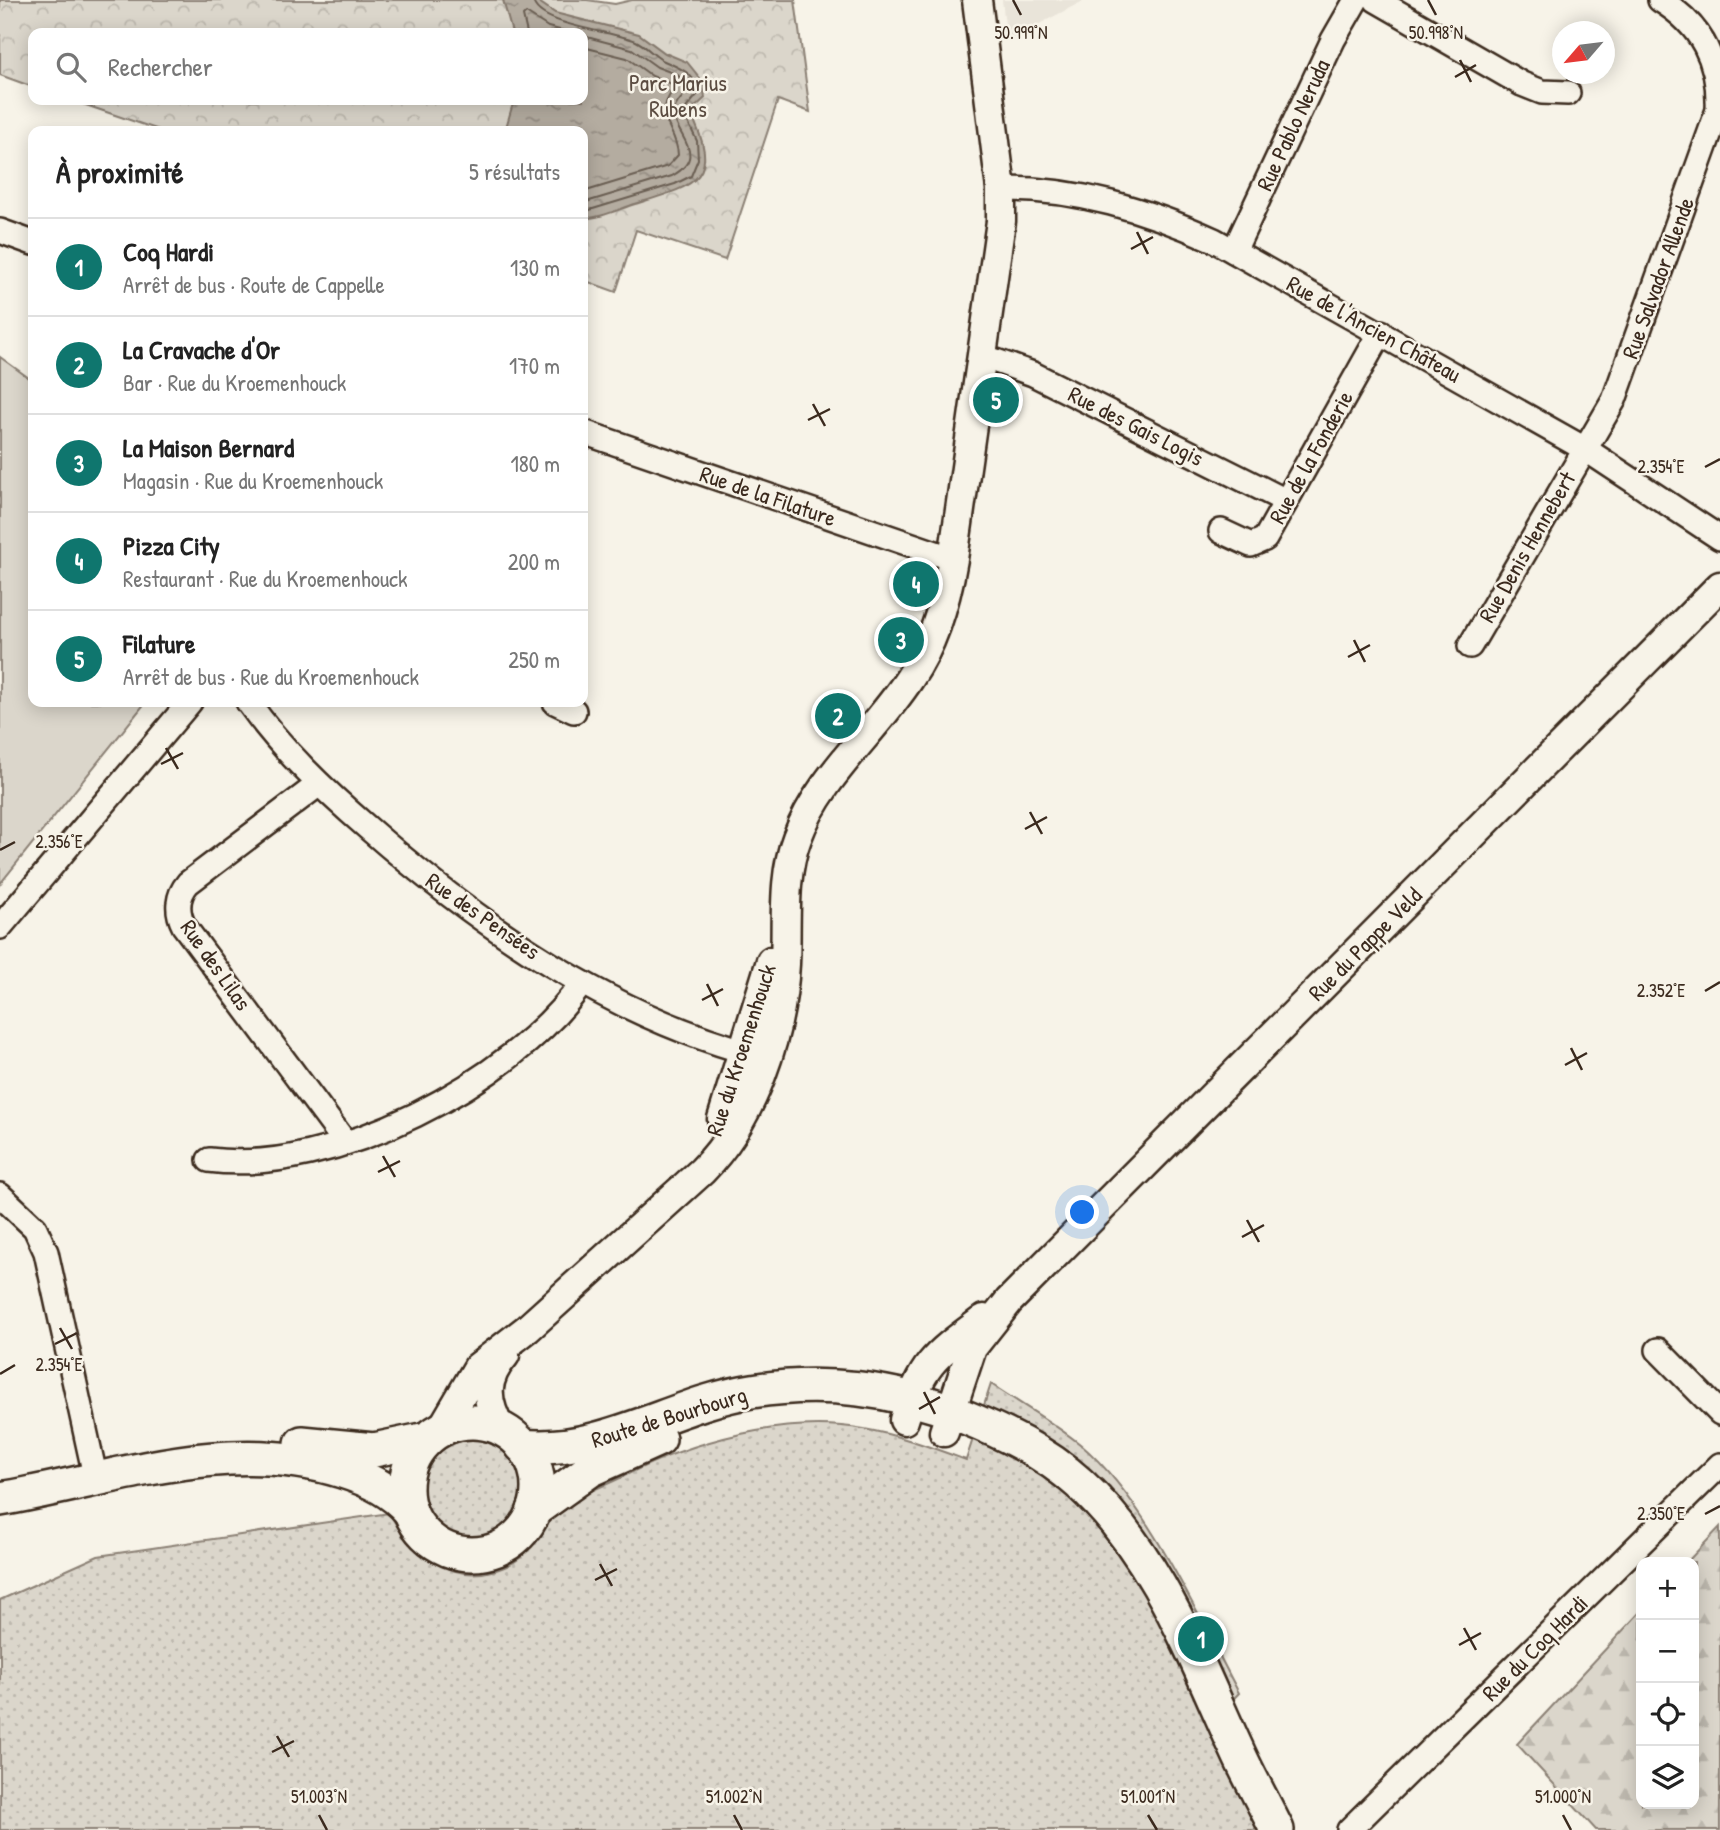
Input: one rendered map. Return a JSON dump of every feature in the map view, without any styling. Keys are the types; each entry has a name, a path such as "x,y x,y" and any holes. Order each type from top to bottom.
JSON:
{"main road":[{"name":"Route de Bourbourg","path":"511,1438 577,1444 694,1405 751,1391 820,1386 947,1422 1016,1467 1075,1494 1136,1578 1237,1751 1277,1830"},
{"name":"Route de Bourbourg","path":"534,1510 569,1483 609,1460 672,1434 719,1420 807,1408 908,1409"},
{"path":"166,1465 209,1451 254,1443 293,1442 366,1450 392,1448 468,1422 511,1438 536,1476 534,1510 525,1526 512,1540 496,1550 472,1554 449,1550 432,1541 419,1528 406,1498 407,1475 416,1453 434,1435"},
{"path":"0,1499 166,1465 234,1457 297,1461 365,1479 392,1494 410,1511"}],"street":[{"name":"Rue du Kroemenhouck","path":"434,1435 478,1367 527,1329 674,1196 725,1144 784,978 786,895 790,860 802,825 825,787 917,667 941,611 953,559 1000,234 1001,189 977,0"},
{"name":"Rue Pablo Neruda","path":"1234,251 1333,40 1356,0"},
{"path":"1376,0 1522,84 1542,92 1567,93"},
{"name":"Rue Salvador Allende","path":"1585,449 1618,388 1718,110 1718,71 1709,46 1692,24 1660,0"},
{"name":"Rue de l'Ancien Château","path":"1001,189 1049,191 1115,204 1167,220 1234,251 1585,449 1720,538"},
{"path":"0,231 28,241"},
{"name":"Rue de la Fonderie","path":"1221,531 1256,545 1265,539 1381,332"},
{"name":"Rue des Gais Logis","path":"982,356 1033,374 1286,501"},
{"name":"Rue de la Filature","path":"588,434 953,559"},
{"name":"Rue Denis Hennebert","path":"1470,646 1585,449"},
{"name":"Rue du Pappe Veld","path":"947,1422 972,1348 1009,1301 1720,586"},
{"path":"0,927 186,707"},
{"name":"Rue des Pensées","path":"252,707 319,784 446,893 582,983 705,1039 756,1055"},
{"name":"Rue des Lilas","path":"319,784 188,883 179,899 179,912 184,926 345,1142"},
{"path":"209,1160 262,1161 345,1142 432,1104 477,1078 535,1035 562,1009 582,983"},
{"path":"0,1195 34,1228 46,1252 96,1480"},
{"name":"Rue du Pappe Veld","path":"908,1409 919,1378 933,1359 1009,1301"},
{"name":"Rue du Kroemenhouck","path":"511,1438 488,1402 489,1380 497,1364 527,1329"},
{"path":"1658,1350 1720,1413"},
{"name":"Rue du Coq Hardi","path":"1349,1830 1720,1465"}],"shaded area":[{"path":"1002,0 1085,0 1007,41"}],"green space":[{"name":"Parc Marius Rubens","path":"0,0 587,0 615,4 632,0 795,0 810,112 778,100 725,260 636,230 616,292 588,282 588,126 147,126 86,105 588,105 588,28 28,28 28,85 0,75"},
{"path":"0,357 28,377 28,707 142,707 0,884"},
{"path":"991,1384 1080,1444 1105,1468 1149,1527 1239,1693 1207,1726 1257,1830 0,1830 0,1600 98,1556 389,1513 408,1540 433,1561 462,1572 496,1570 520,1558 552,1516 574,1499 678,1452 740,1434 803,1426 864,1429 903,1438 966,1460"},
{"path":"472,1440 491,1443 507,1454 518,1470 521,1489 518,1508 507,1524 491,1535 472,1538 453,1535 437,1524 426,1508 423,1489 426,1470 437,1454 453,1443"},
{"path":"1720,1527 1720,1830 1596,1830 1517,1744 1636,1616 1636,1809 1699,1809 1699,1557 1692,1557"}],"water":[{"path":"503,0 536,0 555,13 639,34 665,53 687,62 703,82 705,98 690,112 704,153 703,166 697,177 673,192 588,218 588,126 506,126 513,105 588,105 588,28 511,28"}],"place":[{"name":"Filature","path":"996,400"},
{"name":"Pizza City","path":"916,584"},
{"name":"La Maison Bernard","path":"901,640"},
{"name":"La Cravache d'Or","path":"838,716"},
{"name":"Coq Hardi","path":"1201,1639"}]}
